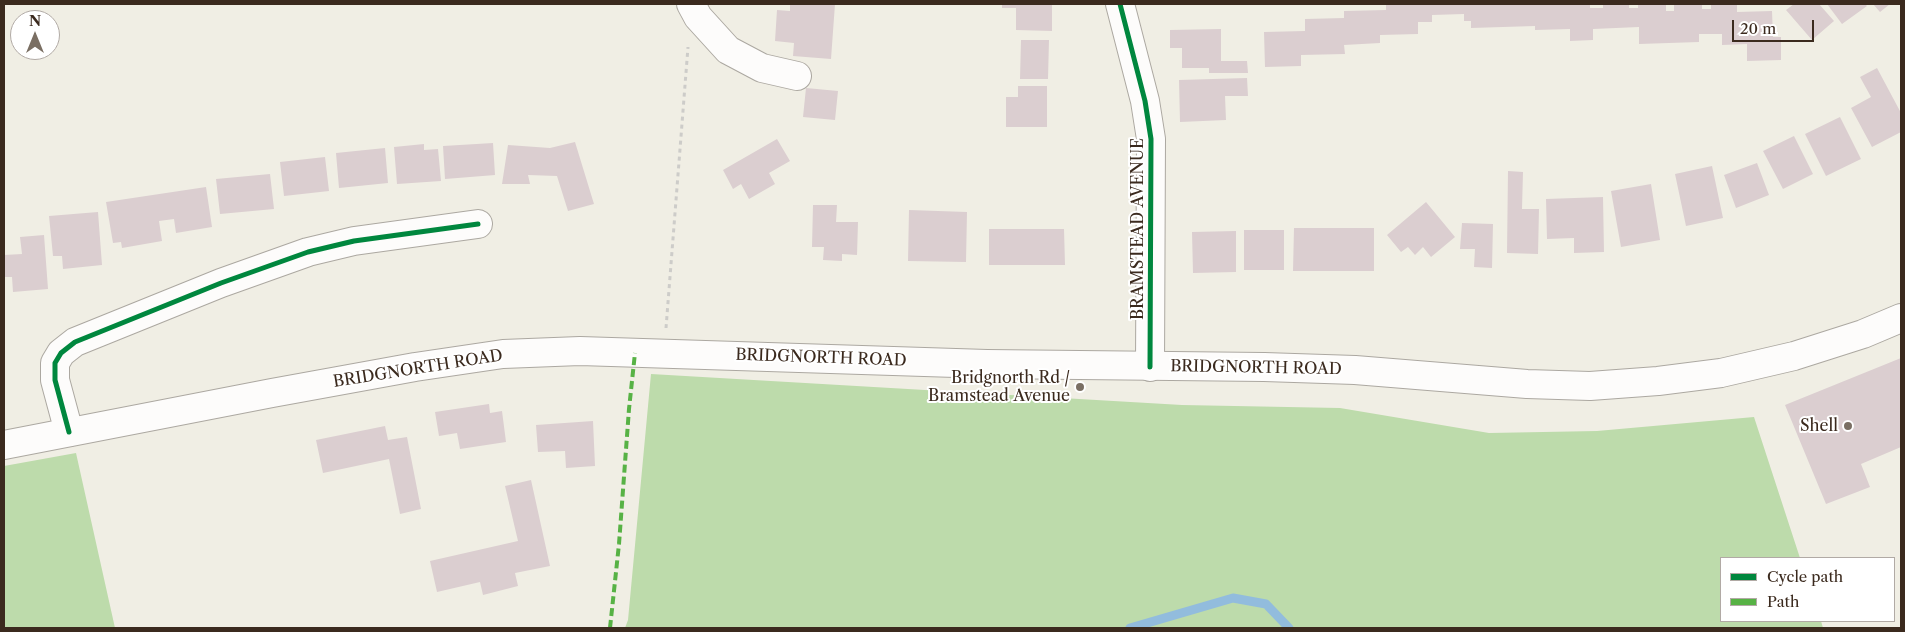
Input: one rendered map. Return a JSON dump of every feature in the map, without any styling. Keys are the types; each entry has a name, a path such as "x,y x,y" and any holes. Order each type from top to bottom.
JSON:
{"main road":[{"path":"692,4 698,17 728,50 762,68 797,76"},
{"name":"BRAMSTEAD AVENUE","path":"1120,4 1145,102 1151,139 1150,367"},
{"path":"69,432 54,380 55,363 62,353 75,342 221,283 308,252 354,240 478,224"},
{"name":"BRIDGNORTH ROAD","path":"4,446 415,367 503,354 580,351 987,364 1355,370 1527,384 1590,386 1658,381 1721,373 1794,356 1863,334 1901,318"}],"path":[{"path":"664,353 692,4"}],"green space":[{"path":"651,374 1182,405 1340,408 1489,433 1597,431 1754,417 1800,557 1720,557 1720,622 1821,622 1823,628 625,628 628,620"},
{"path":"76,453 115,628 4,628 4,466"}],"building":[{"path":"790,4 835,4 831,59 793,56 794,43 775,41 777,10 790,11"},
{"path":"1002,4 1052,4 1052,31 1016,30 1016,8 1002,8"},
{"path":"1386,4 1590,4 1590,8 1603,8 1603,4 1629,4 1629,8 1638,8 1638,4 1666,4 1666,11 1674,11 1674,4 1702,4 1702,9 1711,9 1711,4 1737,4 1737,12 1772,11 1773,37 1781,37 1781,60 1747,61 1747,44 1722,45 1722,34 1699,34 1699,42 1639,44 1639,27 1593,29 1593,40 1570,41 1570,29 1535,30 1535,26 1471,28 1471,21 1464,21 1464,14 1432,15 1432,22 1418,22 1418,34 1380,35 1380,43 1344,45 1345,54 1301,55 1301,66 1265,67 1264,32 1305,31 1305,19 1344,18 1344,11 1386,10"},
{"path":"1794,4 1819,4 1834,21 1812,40 1786,10"},
{"path":"1827,4 1865,4 1867,6 1842,24"},
{"path":"1873,4 1890,4 1880,12"},
{"path":"1221,29 1221,61 1247,61 1248,73 1209,73 1209,68 1182,68 1182,48 1170,48 1170,30"},
{"path":"1021,40 1049,40 1048,79 1020,79"},
{"path":"1877,68 1901,113 1901,132 1872,147 1851,108 1871,97 1860,77"},
{"path":"1247,78 1248,96 1225,96 1226,120 1180,122 1179,80"},
{"path":"1018,86 1047,86 1047,127 1006,127 1006,97 1018,97"},
{"path":"806,88 838,91 835,120 803,117"},
{"path":"1840,117 1861,159 1826,176 1805,134"},
{"path":"1794,136 1813,174 1783,189 1763,151"},
{"path":"777,139 790,161 769,173 775,184 749,199 741,184 733,189 723,170"},
{"path":"575,142 594,204 568,211 557,176 528,175 530,184 502,184 508,145 550,148"},
{"path":"493,143 495,175 445,179 443,146"},
{"path":"424,144 424,150 438,149 441,181 397,184 394,147"},
{"path":"385,148 388,183 339,188 336,153"},
{"path":"325,157 329,191 284,196 280,162"},
{"path":"1757,163 1769,195 1736,208 1724,175"},
{"path":"1712,166 1723,218 1686,226 1675,174"},
{"path":"1508,171 1523,172 1522,209 1539,209 1538,254 1507,253"},
{"path":"270,174 274,209 220,214 216,179"},
{"path":"1651,184 1660,240 1621,247 1611,191"},
{"path":"206,187 212,227 176,233 174,219 159,221 162,241 122,248 121,242 113,243 106,202"},
{"path":"1603,197 1604,252 1574,253 1574,238 1547,239 1546,199"},
{"path":"1426,202 1455,237 1431,257 1423,247 1415,255 1408,247 1401,252 1387,235"},
{"path":"813,205 837,205 836,222 858,222 857,255 842,254 842,261 823,260 824,247 812,247"},
{"path":"909,210 967,212 966,262 908,261"},
{"path":"98,212 102,265 63,269 62,256 53,256 49,216"},
{"path":"1462,223 1493,224 1492,268 1474,267 1475,249 1460,249"},
{"path":"1294,228 1374,228 1374,271 1293,271"},
{"path":"989,229 1064,229 1065,265 989,265"},
{"path":"1244,230 1284,230 1284,270 1244,270"},
{"path":"1236,231 1236,272 1193,273 1192,232"},
{"path":"44,235 48,289 13,292 12,277 4,277 4,255 22,254 20,237"},
{"name":"Shell","path":"1901,358 1901,447 1861,464 1870,487 1826,504 1785,405"},
{"path":"489,404 490,413 502,411 506,442 460,449 457,433 439,436 435,412"},
{"path":"593,421 595,466 566,468 565,451 538,452 536,425"},
{"path":"385,426 388,440 407,437 421,509 400,514 389,459 323,473 316,440"},
{"path":"531,480 550,566 515,573 518,586 483,595 480,582 437,592 430,561 518,541 505,486"}],"waterway":[{"path":"1130,628 1233,598 1266,604 1289,628"}],"marked path":[{"path":"610,628 635,353"}],"cycle path":[{"path":"1120,4 1145,101 1151,139 1150,367"},
{"path":"69,432 55,380 55,363 61,353 75,342 221,283 308,252 354,241 478,224"}],"place":[{"name":"Bridgnorth Rd / Bramstead Avenue","path":"1080,387"},
{"name":"Shell","path":"1848,426"}]}
